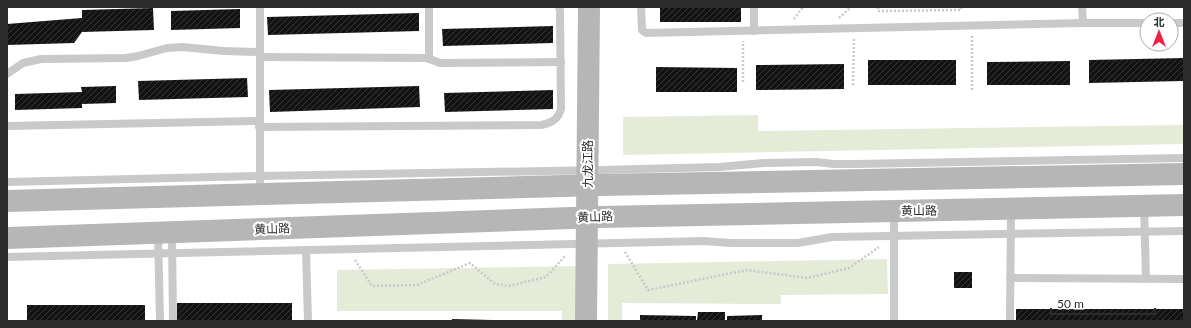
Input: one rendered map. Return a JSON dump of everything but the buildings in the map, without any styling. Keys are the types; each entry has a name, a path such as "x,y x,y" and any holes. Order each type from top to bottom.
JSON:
{"main road":[{"name":"九龙江路","path":"589,7 594,217 599,321"},
{"name":"九龙江路","path":"594,177 602,7"},
{"path":"7,201 260,185 594,177 1184,174"},
{"name":"黄山路","path":"7,238 165,243 594,217 1184,205"},
{"path":"1152,206 1184,211"},
{"name":"九龙江路","path":"586,321 596,244"}],"lane":[{"path":"7,182 260,185 260,7"},
{"path":"429,7 429,59"},
{"path":"7,126 259,124 541,125 551,123 560,113 561,109 559,7"},
{"path":"642,7 642,30 646,33 1139,23"},
{"path":"754,7 754,31"},
{"path":"1082,7 1082,24"},
{"path":"7,74 22,64 41,59 126,58 167,48 182,47 260,55 429,59 440,63 560,62"},
{"path":"594,177 764,163 816,162 855,164 1184,158"},
{"path":"1146,279 1145,231 1152,206"},
{"path":"1010,321 1011,209"},
{"path":"894,211 894,321"},
{"path":"7,257 165,243 306,250 704,241 730,243 798,243 832,237 1184,231"},
{"path":"160,321 165,243"},
{"path":"165,243 174,321"},
{"path":"306,250 308,321"},
{"path":"1010,278 1184,279"}],"path":[{"path":"801,19 794,19 803,7"},
{"path":"837,19 851,7"},
{"path":"878,7 878,11 961,10 961,7"},
{"path":"972,26 972,90"},
{"path":"853,85 854,29"},
{"path":"743,82 744,31"},
{"path":"349,249 372,286 417,285 470,262 495,284 509,286 546,277 596,244 648,290 747,270 807,278 849,268 894,236"}],"green space":[{"path":"758,115 758,131 1184,125 1184,144 623,155 623,117"},
{"path":"887,259 888,294 781,295 781,304 622,303 622,321 608,321 608,264"},
{"path":"578,266 578,321 562,321 562,311 337,311 337,270"}]}
